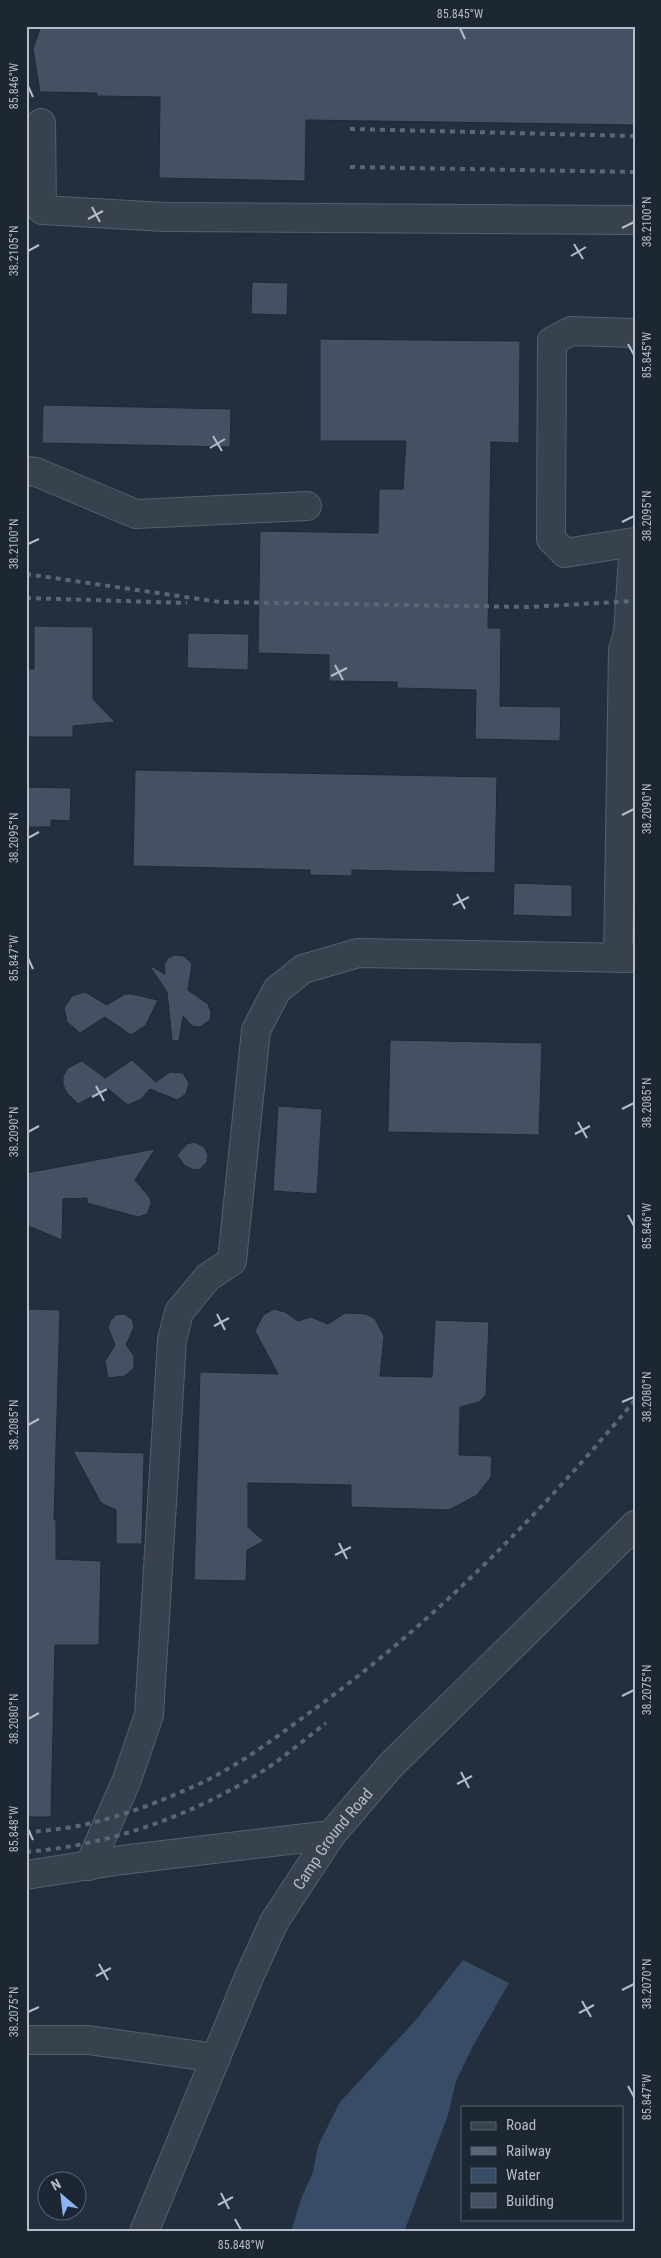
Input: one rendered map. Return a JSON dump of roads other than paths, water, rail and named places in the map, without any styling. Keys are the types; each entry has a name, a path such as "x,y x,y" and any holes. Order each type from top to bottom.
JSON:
{"street":[{"path":"42,123 42,210 165,217 635,220"},
{"path":"89,1866 126,1782 149,1715 172,1340 179,1312 208,1278 232,1262 256,1030 277,990 303,969 358,953 626,958 624,650 628,633 635,542 565,553 551,538 550,426 552,341 571,331 635,333"},
{"path":"26,471 36,472 136,514 307,506"},
{"name":"Camp Ground Road","path":"144,2232 274,1922 331,1835 391,1765 635,1525"},
{"path":"26,1875 331,1835"},
{"path":"26,2040 88,2040 216,2058"}],"water":[{"path":"463,1960 509,1983 473,2046 456,2081 448,2115 404,2232 291,2232 301,2199 313,2172 318,2146 340,2102 415,2021"}],"railway":[{"path":"350,129 635,136"},
{"path":"350,167 635,172"},
{"path":"26,574 220,602 528,607 635,601"},
{"path":"26,598 187,603"},
{"path":"26,1833 83,1825 142,1808 213,1777 269,1742 354,1679 398,1643 482,1567 561,1485 635,1400"},
{"path":"26,1852 59,1848 123,1834 185,1812 215,1798 272,1765 326,1723"}]}
